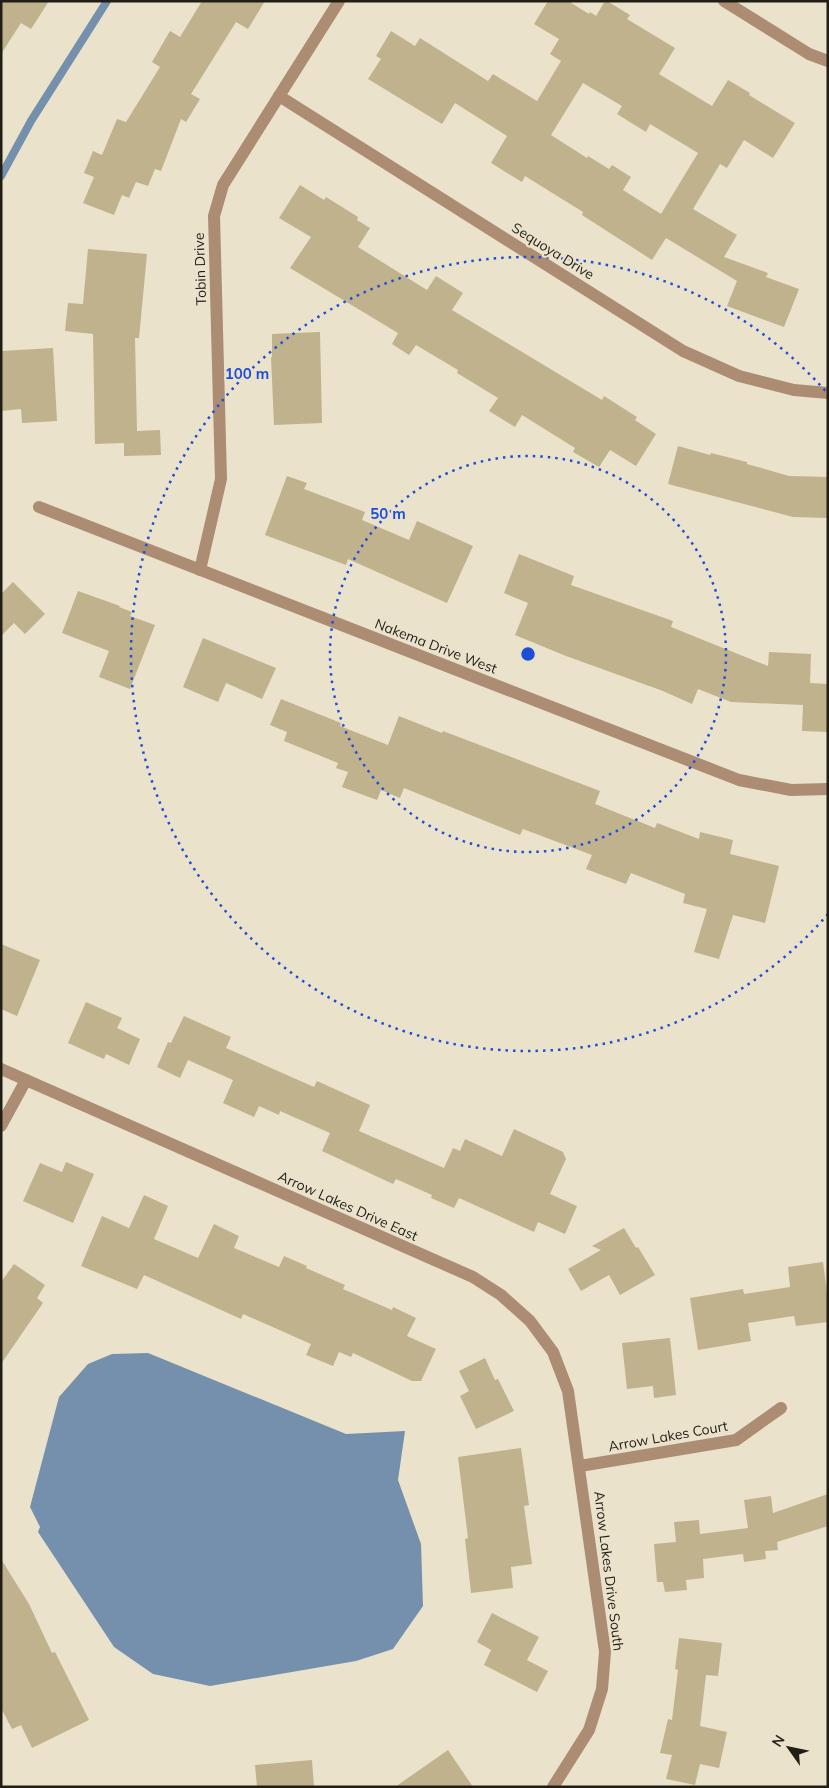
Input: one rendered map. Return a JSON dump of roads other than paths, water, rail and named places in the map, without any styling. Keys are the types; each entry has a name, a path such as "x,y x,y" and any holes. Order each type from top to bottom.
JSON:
{"street":[{"name":"Tobin Drive","path":"200,570 221,479 214,216 223,185 340,1"},
{"path":"724,1 809,54 828,60"},
{"name":"Sequoya Drive","path":"279,96 683,351 739,376 794,390 828,393"},
{"name":"Nakema Drive West","path":"39,507 739,780 791,790 828,789"},
{"name":"Arrow Lakes Drive East","path":"1,1069 473,1277 501,1295 530,1321 553,1352 568,1391 580,1466"},
{"path":"1,1126 26,1080"},
{"name":"Arrow Lakes Court","path":"580,1466 736,1440 781,1408"},
{"name":"Arrow Lakes Drive South","path":"553,1787 589,1730 602,1689 605,1652 580,1466"}],"water":[{"path":"148,1353 346,1434 405,1431 398,1480 421,1544 423,1606 393,1649 356,1661 210,1686 153,1674 114,1647 38,1532 40,1527 30,1507 59,1397 88,1364 112,1354"}],"waterway":[{"path":"1,176 31,121 107,1"}]}
